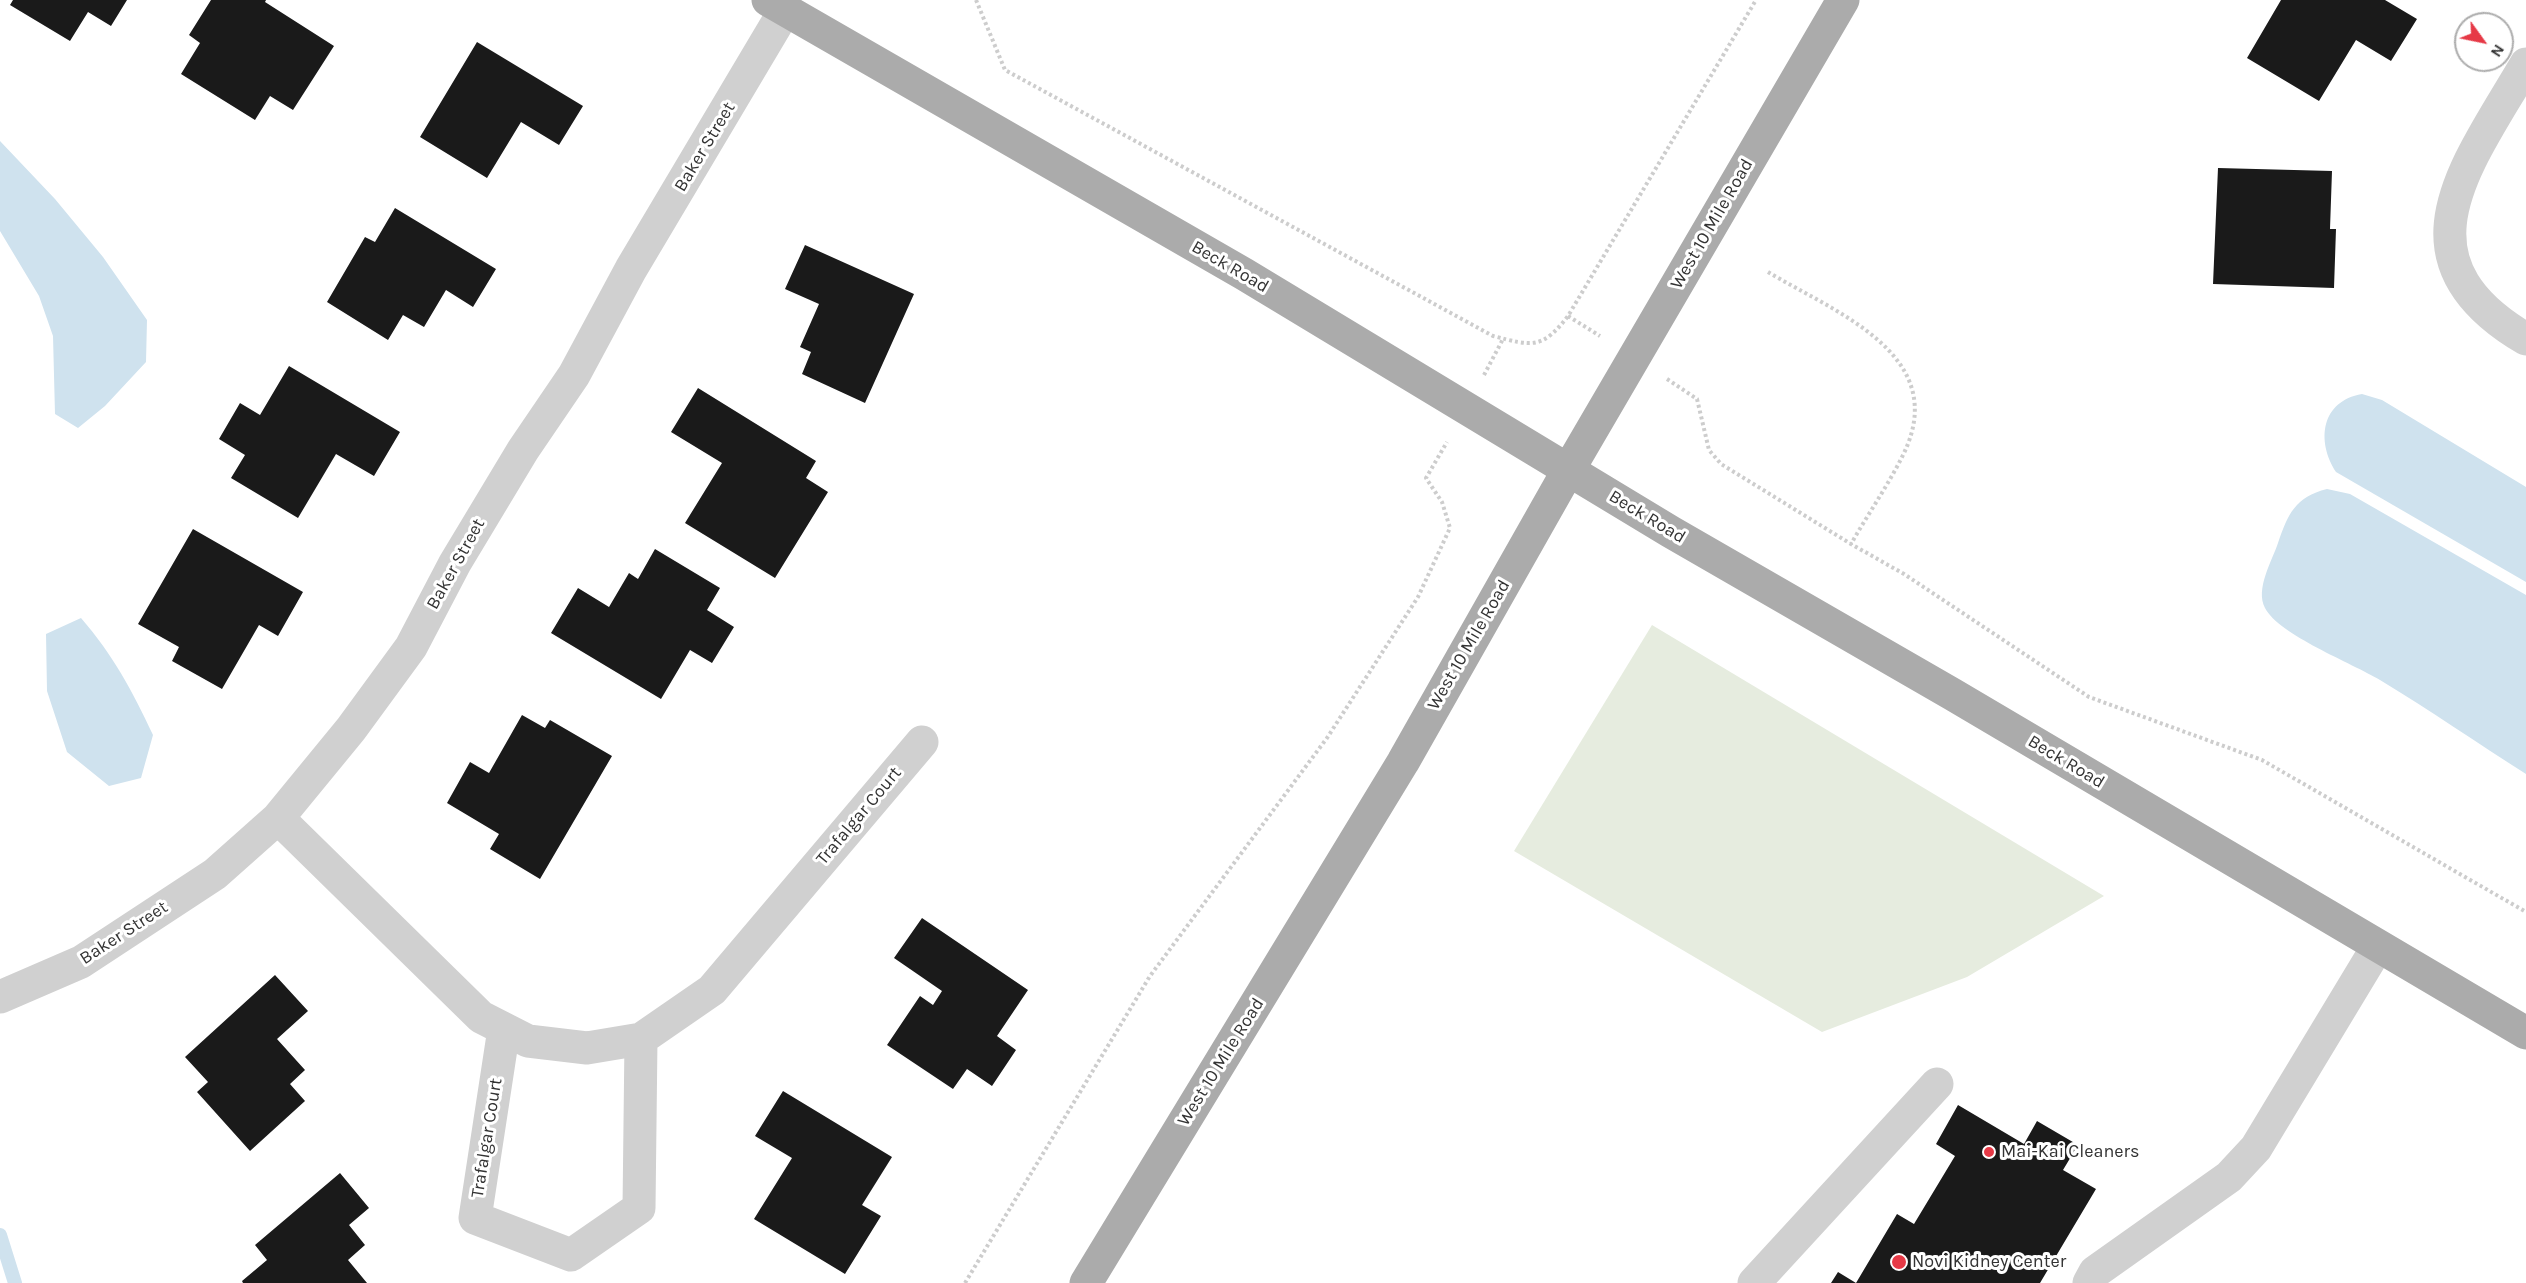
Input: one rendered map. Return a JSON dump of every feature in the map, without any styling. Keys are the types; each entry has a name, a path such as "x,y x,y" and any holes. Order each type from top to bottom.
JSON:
{"main road":[{"name":"West 10 Mile Road","path":"1086,1283 1403,762 1569,469 1843,0"},
{"name":"Beck Road","path":"777,5 1244,274 1569,469 2526,1033"}],"street":[{"name":"Baker Street","path":"0,998 81,962 215,874 278,818 351,729 411,647 455,563 523,450 573,375 777,5"},
{"path":"2526,64 2470,159 2457,187 2451,214 2450,241 2454,264 2462,283 2474,299 2496,319 2526,339"},
{"name":"Trafalgar Court","path":"278,818 481,1017 528,1041 587,1048 641,1040 712,990 922,742"},
{"path":"2089,1283 2095,1272 2229,1177 2256,1148 2378,946"},
{"name":"Trafalgar Court","path":"504,1029 475,1218 571,1255 639,1208 641,1040"},
{"path":"1754,1283 1937,1084"}],"path":[{"path":"976,0 1005,70 1493,336 1518,344 1536,344 1554,335 1568,316 1756,0"},
{"path":"1767,272 1873,334 1890,348 1905,367 1914,394 1915,422 1905,452 1851,544"},
{"path":"1697,399 1709,450 1721,464 1904,574 2089,697 2262,760 2526,912"},
{"path":"965,1283 1150,976 1327,738 1418,597 1449,528 1442,502 1426,478"}],"shaded area":[{"path":"1652,625 2104,896 1967,977 1822,1032 1514,851"}],"water":[{"path":"0,141 55,199 103,257 147,320 146,362 105,406 78,428 55,414 53,336 39,296 0,231"},
{"path":"2362,394 2382,400 2526,487 2526,582 2336,472 2326,448 2326,424 2330,414 2338,405 2348,398"},
{"path":"2327,489 2350,494 2526,595 2526,774 2380,680 2300,638 2273,618 2265,608 2262,600 2263,584 2289,515 2307,497"},
{"path":"81,618 121,674 153,735 141,778 109,786 67,752 47,691 46,634"}],"building":[{"path":"13,0 127,0 111,26 88,12 70,41 10,5"},
{"path":"211,0 266,0 265,2 334,46 293,110 270,96 255,120 181,74 200,43 189,35"},
{"path":"2281,0 2385,0 2417,19 2391,61 2356,40 2319,101 2247,58"},
{"path":"477,42 583,106 559,145 521,122 487,178 420,137"},
{"path":"2218,168 2332,171 2330,229 2336,229 2334,288 2213,284"},
{"path":"395,208 496,269 473,307 446,290 424,327 403,315 388,340 327,302 365,237 375,242"},
{"path":"805,245 914,294 865,403 802,374 811,352 800,347 819,304 785,289"},
{"path":"289,366 400,432 374,476 336,454 298,518 231,478 245,455 219,439 240,403 260,415"},
{"path":"698,388 816,461 806,478 828,492 775,578 685,523 722,463 671,432"},
{"path":"193,529 303,592 278,636 259,625 222,689 172,661 179,647 138,624"},
{"path":"655,549 720,588 707,610 734,627 712,663 690,650 661,699 551,633 578,588 609,607 629,573 638,579"},
{"path":"522,715 545,728 550,720 612,756 540,879 490,849 499,834 447,803 470,762 489,773"},
{"path":"922,918 1028,990 997,1036 1016,1050 992,1086 967,1069 953,1089 887,1045 920,996 933,1005 942,991 894,958"},
{"path":"275,975 308,1011 277,1039 305,1070 290,1084 305,1101 250,1151 197,1092 208,1082 185,1057"},
{"path":"783,1091 892,1157 862,1205 881,1216 845,1274 754,1219 792,1158 755,1136"},
{"path":"1958,1105 2024,1144 2037,1121 2078,1145 2063,1170 2096,1189 2040,1283 1856,1283 1897,1214 1914,1224 1955,1156 1936,1144"},
{"path":"340,1173 369,1208 349,1225 365,1245 348,1260 367,1283 243,1283 242,1281 267,1260 255,1245"},
{"path":"1838,1272 1856,1283 1831,1283"}],"waterway":[{"path":"0,1235 15,1283"}],"place":[{"name":"Mai-Kai Cleaners","path":"1989,1152"},
{"name":"Novi Kidney Center","path":"1899,1262"}]}
